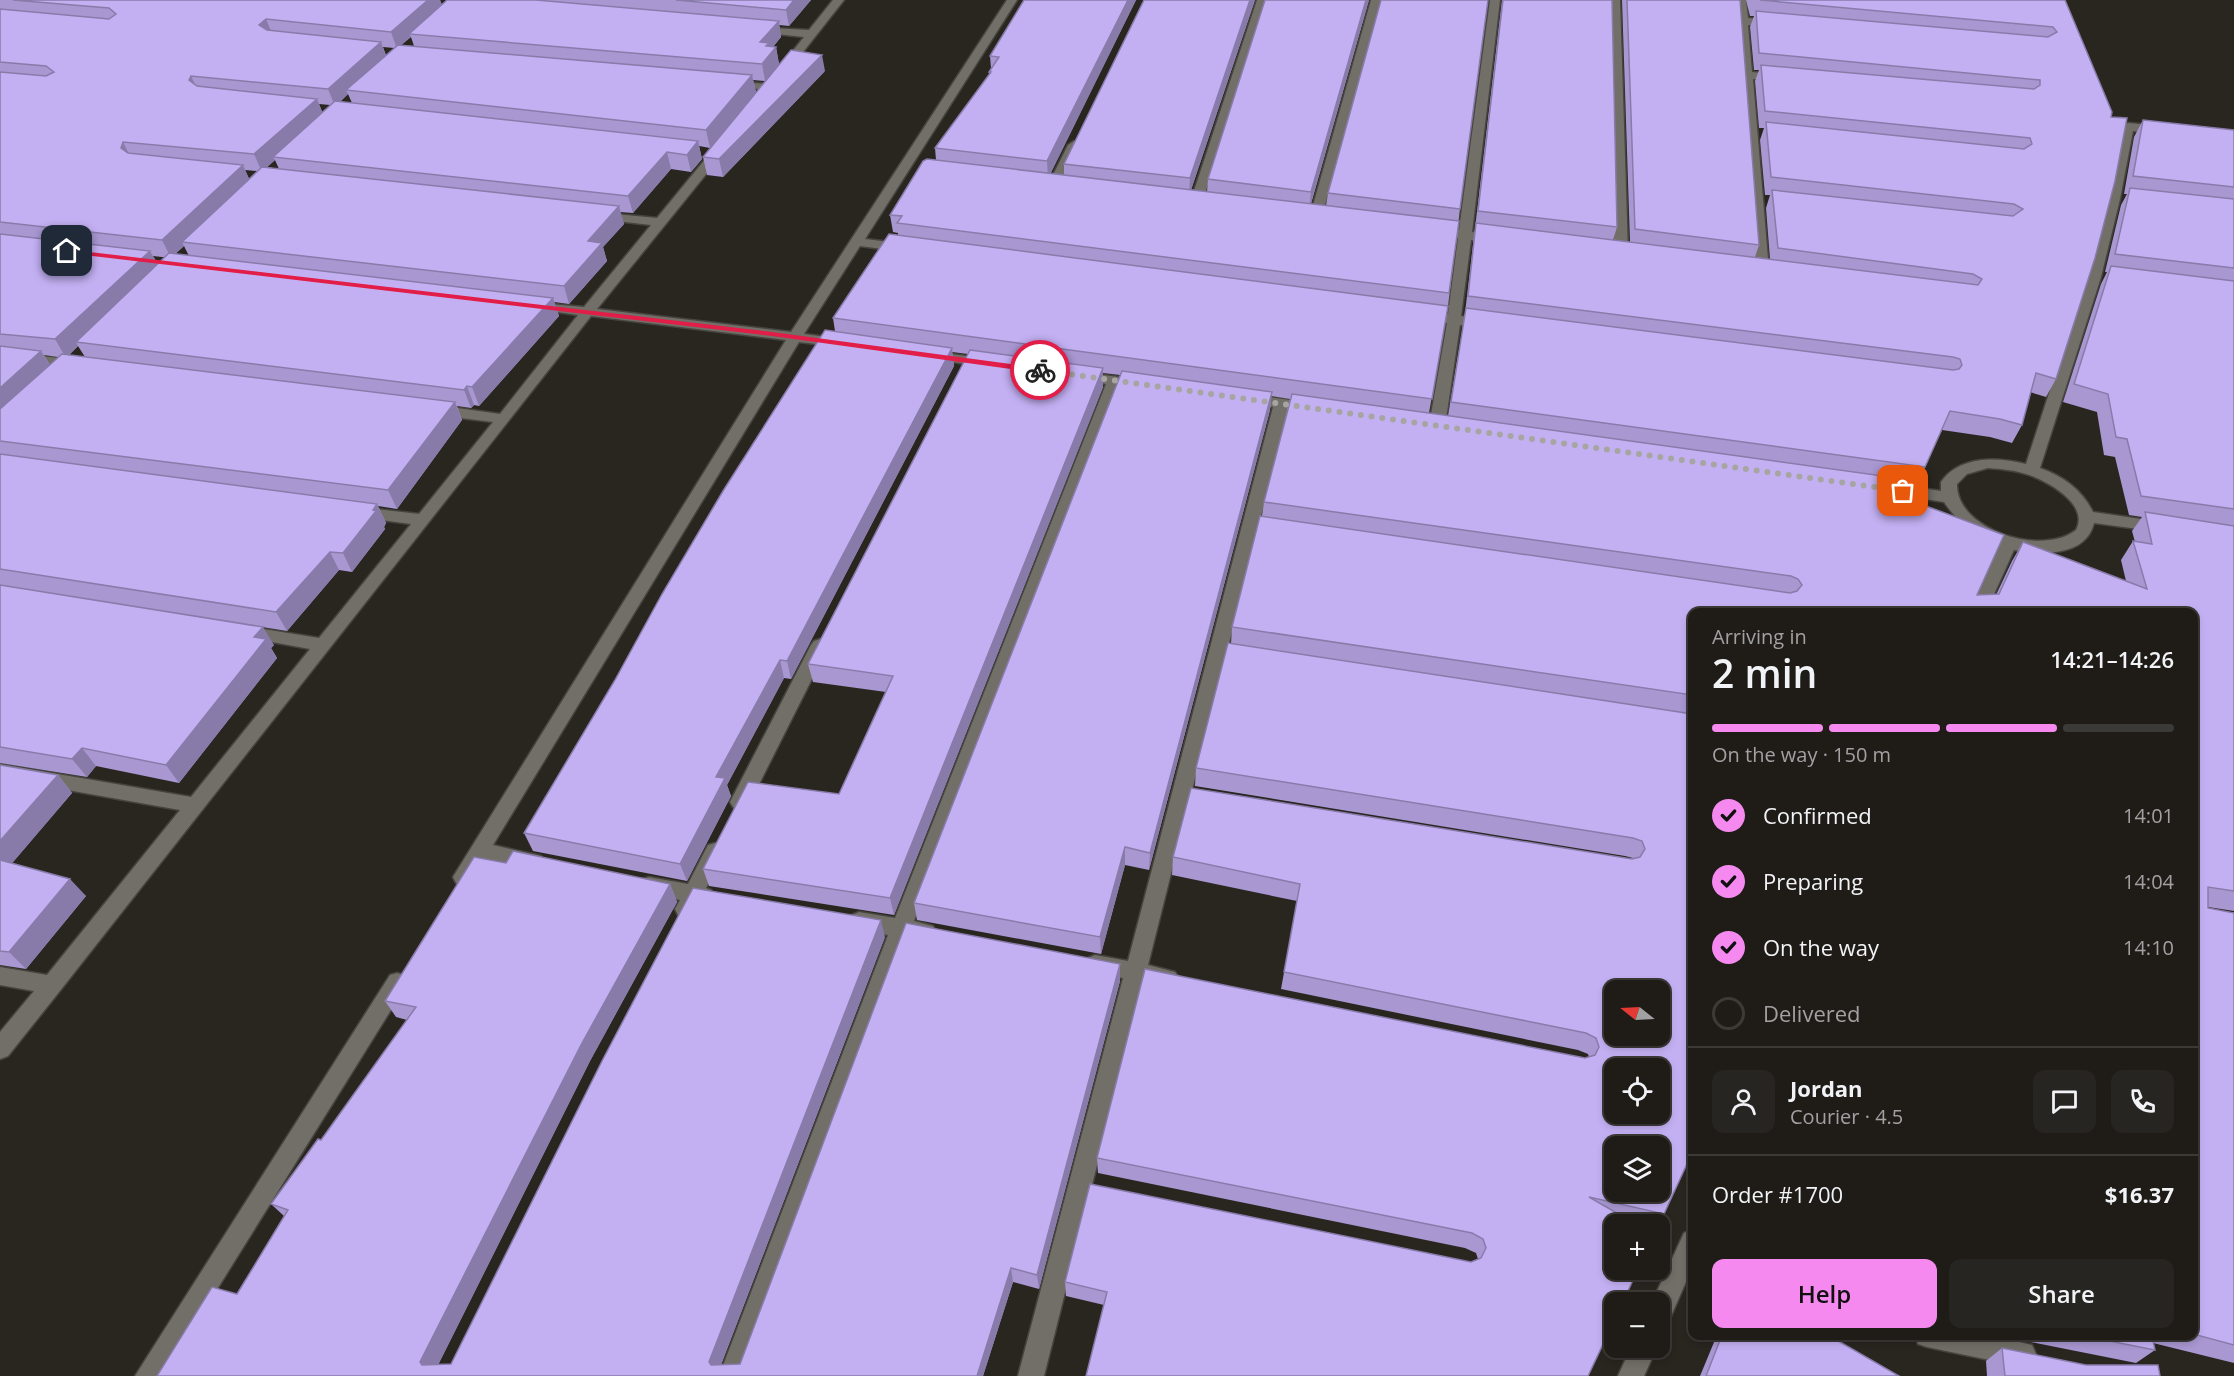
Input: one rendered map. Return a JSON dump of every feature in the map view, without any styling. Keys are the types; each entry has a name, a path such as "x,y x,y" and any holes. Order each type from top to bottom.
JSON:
{"street":[{"path":"756,104 839,0"},
{"path":"454,891 795,337 856,242 909,169 1012,0"},
{"path":"1196,203 1262,0"},
{"path":"1316,216 1376,0"},
{"path":"1437,426 1454,320 1496,0"},
{"path":"1615,0 1621,252"},
{"path":"1762,271 1762,200 1757,133 1739,10 1791,25"},
{"path":"741,28 812,34"},
{"path":"1747,75 1793,79"},
{"path":"722,83 769,87"},
{"path":"2032,470 2100,278 2120,200 2128,127 2175,131"},
{"path":"1054,185 1079,134"},
{"path":"0,1050 661,222 709,154 729,138"},
{"path":"591,214 661,222"},
{"path":"1419,229 1509,240"},
{"path":"856,242 915,249"},
{"path":"517,303 852,344"},
{"path":"1407,314 1500,326"},
{"path":"56,378 88,348"},
{"path":"909,352 1000,365"},
{"path":"0,356 96,366"},
{"path":"955,381 966,360"},
{"path":"1069,374 1159,387"},
{"path":"732,1376 901,928 1114,380"},
{"path":"1237,397 1326,410"},
{"path":"1031,1376 1181,795 1224,652 1256,527 1282,403"},
{"path":"422,408 504,419"},
{"path":"1988,463 2010,464 2032,470 2069,490 2080,503 2085,516 2085,529 2078,538 2066,545 2049,548 2009,544 1987,535 1956,511 1949,497 1948,484 1956,473 1970,466 1988,463"},
{"path":"1879,487 1949,497"},
{"path":"341,509 423,520"},
{"path":"2085,516 2177,530"},
{"path":"1979,608 2009,544"},
{"path":"677,925 829,627"},
{"path":"231,630 324,645"},
{"path":"0,771 195,805"},
{"path":"1181,795 1205,798"},
{"path":"480,850 558,867"},
{"path":"626,880 728,900"},
{"path":"843,918 948,936"},
{"path":"1077,960 1194,983"},
{"path":"148,1376 410,962"},
{"path":"0,976 52,985"},
{"path":"1081,1183 1104,1187"},
{"path":"1669,1292 1688,1250"},
{"path":"1952,1340 2051,1360"},
{"path":"1631,1376 1639,1358"}],"building":[{"path":"13,0 428,0 391,32 266,19 259,25 267,30 381,42 328,89 191,76 189,80 197,86 317,99 254,154 123,142 121,148 128,153 243,165 162,240 0,222 0,72 46,76 54,72 46,66 0,62 0,9 109,19 116,14 109,8"},
{"path":"447,0 536,0 779,21 760,42 769,43 766,46 776,47 762,64 409,34"},
{"path":"676,0 794,0 786,10"},
{"path":"1024,0 1128,0 1047,161 935,148 991,72 989,72 999,57 990,56"},
{"path":"1144,0 1250,0 1190,178 1064,164"},
{"path":"1265,0 1366,0 1311,192 1208,179"},
{"path":"1381,0 1488,0 1460,209 1328,193"},
{"path":"1503,0 1612,0 1617,227 1478,211"},
{"path":"1627,0 1740,0 1759,245 1635,229"},
{"path":"1760,0 2065,0 2112,112 2111,117 2127,118 2115,181 2095,258 2056,379 2036,373 2022,425 1950,411 1925,467 1451,402 1466,308 1959,369 1962,365 1960,359 1953,357 1468,296 1476,223 1978,285 1982,279 1973,274 1778,248 1772,190 2013,216 2023,209 2014,204 1771,177 1766,122 2024,149 2032,144 2030,138 1765,111 1761,65 2034,89 2040,85 2040,80 1759,53 1756,11 2048,37 2057,32 2053,27"},
{"path":"398,45 752,75 706,130 346,90"},
{"path":"791,50 822,55 719,159 703,157"},
{"path":"335,101 698,141 687,155 667,152 628,196 273,157"},
{"path":"2143,120 2234,130 2234,187 2133,176"},
{"path":"927,159 1459,221 1449,293 897,223 902,216 890,215 923,161"},
{"path":"262,167 619,206 588,241 602,243 564,286 182,242"},
{"path":"2130,188 2234,199 2234,268 2115,254"},
{"path":"0,234 150,251 55,339 0,334"},
{"path":"889,234 1448,306 1432,399 833,318"},
{"path":"169,253 553,298 472,387 467,386 464,390 76,342"},
{"path":"2111,266 2234,281 2234,509 2141,496 2127,439 2116,437 2108,394 2074,384"},
{"path":"825,330 952,348 787,661 780,660 716,777 725,778 680,864 524,833 723,491"},
{"path":"0,346 41,351 0,388"},
{"path":"970,350 1103,368 890,898 703,869 748,782 839,794 893,676 808,664"},
{"path":"62,354 455,402 388,490 0,441 0,409"},
{"path":"1122,371 1272,392 1150,853 1125,847 1100,937 914,903"},
{"path":"1292,394 1919,481 1910,500 2004,535 1977,595 1999,594 2023,542 2147,589 2133,541 2152,544 2145,512 2234,526 2234,891 2208,887 2208,908 2234,913 2234,1345 2198,1335 2198,608 1688,608 1688,694 1232,627 1260,516 1790,593 1797,591 1802,585 1798,579 1791,576 1264,502"},
{"path":"0,454 377,504 373,510 376,511 343,553 330,552 276,612 0,569"},
{"path":"0,585 263,627 254,637 266,639 166,765 82,748 72,759 0,747"},
{"path":"1228,643 1688,713 1688,1162 1670,1201 1670,1136 1604,1136 1604,1200 1589,1197 1619,1214 1604,1214 1604,1280 1633,1280 1628,1292 1604,1292 1604,1342 1588,1376 1086,1376 1107,1292 1065,1282 1090,1184 1471,1262 1481,1258 1486,1248 1483,1239 1472,1233 1097,1158 1145,969 1585,1058 1595,1055 1599,1047 1596,1038 1586,1033 1284,972 1300,884 1173,857 1191,788 1632,859 1640,857 1645,849 1642,841 1196,768"},
{"path":"0,765 58,775 0,841"},
{"path":"513,851 670,884 581,1045 420,1362 422,1365 451,1364 602,1061 693,888 881,920 709,1362 711,1365 740,1364 906,923 1120,964 1037,1275 1011,1268 977,1376 157,1376 212,1287 237,1294 288,1210 271,1204 318,1139 321,1140 416,1007 385,1001 474,857 506,863"},
{"path":"0,860 70,879 9,952 0,951"},
{"path":"1611,1202 1670,1202 1664,1214"},
{"path":"1720,1340 1837,1340 1899,1376 1706,1376"},
{"path":"2104,1340 2153,1340 2155,1350"},
{"path":"2002,1348 2086,1365 2158,1365 2160,1376 2005,1376"}],"way so far":[{"path":"1040,370 1903,491"}],"route":[{"path":"67,251 772,334 1040,370"}]}
